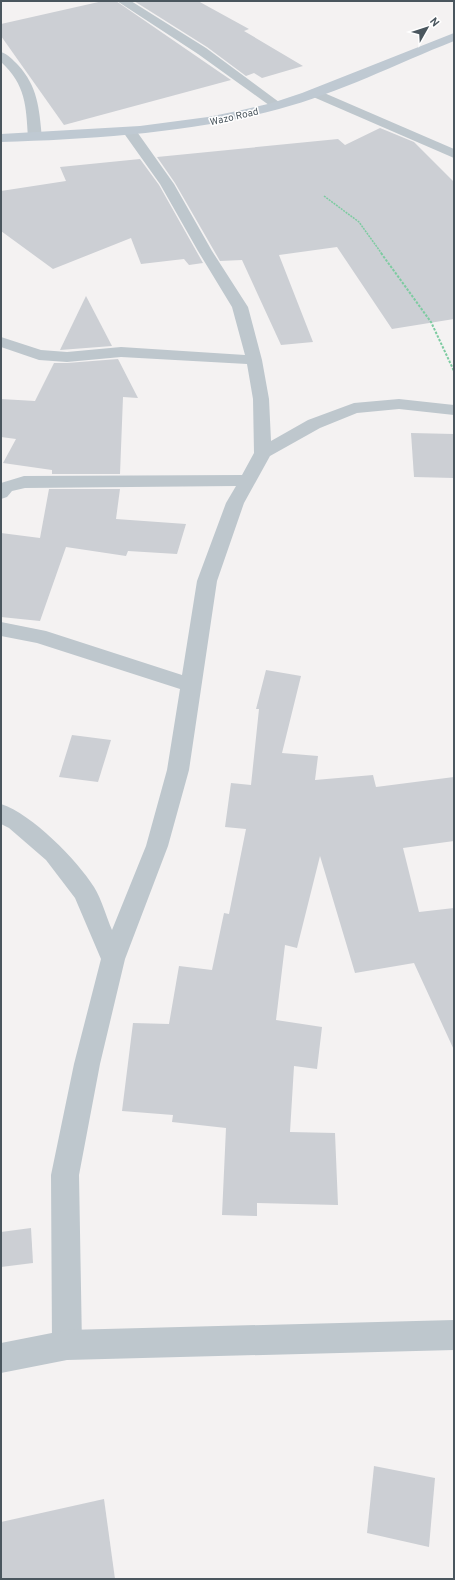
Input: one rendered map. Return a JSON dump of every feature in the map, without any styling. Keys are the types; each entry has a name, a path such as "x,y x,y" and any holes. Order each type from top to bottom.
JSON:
{"main road":[{"name":"Wazo Road","path":"1,138 130,132 178,127 214,120 278,105 315,93 454,37"}],"street":[{"path":"123,1 202,51 278,105"},
{"path":"1,56 15,67 31,96 34,137"},
{"path":"315,93 454,154"},
{"path":"67,1345 65,1175 87,1064 113,959 157,846 178,770 207,581 235,503 263,453 261,399 254,360 240,307 205,251 167,184 130,132"},
{"path":"1,342 39,355 67,357 121,352 254,360"},
{"path":"263,453 314,424 354,408 398,404 454,410"},
{"path":"1,493 6,487 24,482 248,480"},
{"path":"1,629 39,636 191,685"},
{"path":"1,813 17,822 54,854 85,893 113,959"},
{"path":"1,1358 67,1345 454,1335"}],"path":[{"path":"324,196 359,222 431,322 454,370"}],"building":[{"path":"103,1 116,1 231,80 64,125 1,36 1,24"},
{"path":"134,1 198,1 249,29 244,31 303,66 262,78 254,73 246,76 207,47"},
{"path":"380,128 414,142 454,182 454,319 392,329 337,247 279,255 313,342 281,345 242,260 220,261 175,183 157,157 338,139 345,145"},
{"path":"140,159 159,185 203,263 189,265 184,259 141,264 131,238 53,269 1,231 1,191 66,181 60,167"},
{"path":"86,296 112,346 60,350"},
{"path":"118,359 138,398 123,397 120,474 52,474 52,470 3,463 16,439 1,437 1,399 35,401 54,363"},
{"path":"411,433 454,434 454,478 414,477"},
{"path":"49,489 120,489 116,519 186,524 177,554 128,551 126,556 66,547 40,621 1,617 1,533 40,538"},
{"path":"266,670 301,676 282,753 318,756 315,780 373,775 376,787 454,777 454,841 403,848 419,912 454,908 454,1050 414,963 355,973 320,856 297,948 285,945 276,1020 322,1027 317,1069 294,1066 290,1132 335,1133 338,1205 257,1203 257,1216 222,1215 226,1128 172,1122 173,1115 122,1111 133,1023 169,1024 179,966 212,970 224,913 229,914 246,829 225,827 231,783 251,785 259,709 256,709"},
{"path":"72,735 111,740 98,782 59,777"},
{"path":"31,1228 33,1263 1,1267 1,1232"},
{"path":"374,1466 435,1478 429,1547 367,1533"},
{"path":"104,1499 115,1579 1,1579 1,1522"}]}
